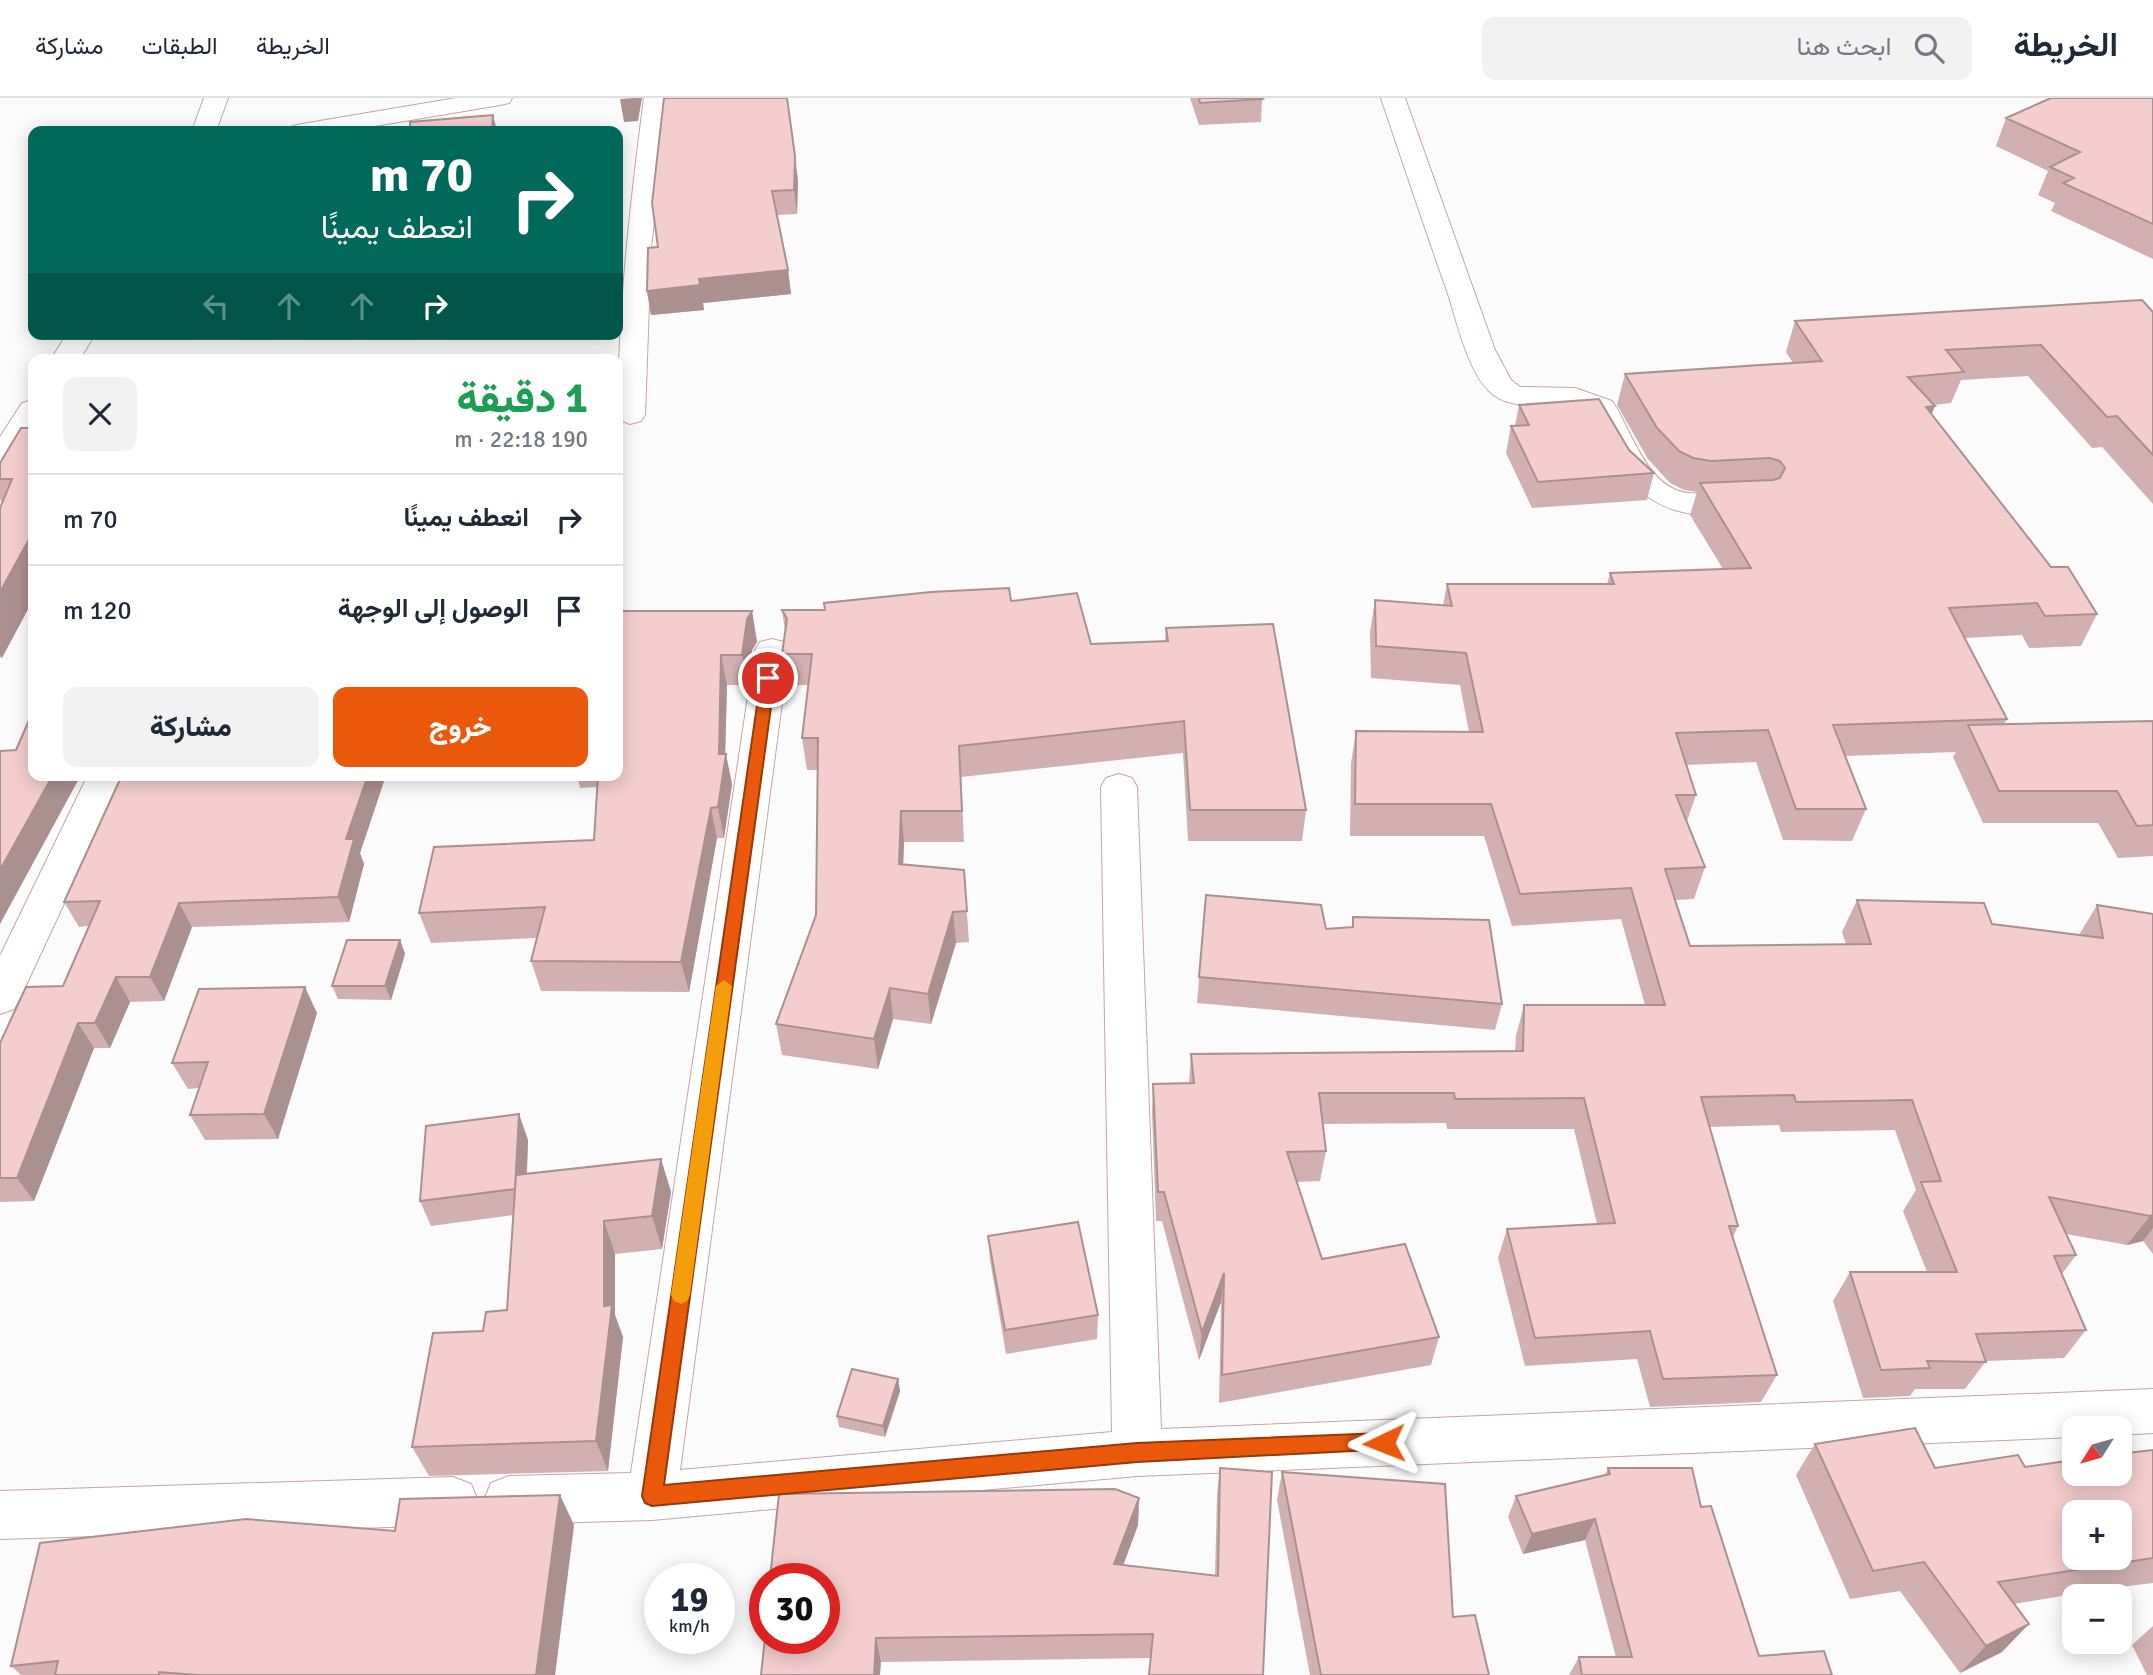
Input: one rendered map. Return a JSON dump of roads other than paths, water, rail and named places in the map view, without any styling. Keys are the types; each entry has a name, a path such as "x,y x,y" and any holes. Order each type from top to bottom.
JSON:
{"street":[{"path":"206,126 216,98"},
{"path":"332,126 500,98"},
{"path":"630,415 638,248 656,98"},
{"path":"1393,98 1480,351 1499,385 1510,393 1528,398 1575,397 1601,407 1636,474 1647,485 1668,496 1685,503 1756,500"},
{"path":"0,460 28,417"},
{"path":"652,1496 772,650"},
{"path":"0,998 103,781"},
{"path":"1119,787 1137,1453"},
{"path":"0,1515 652,1496 1137,1453 2153,1411"}]}
